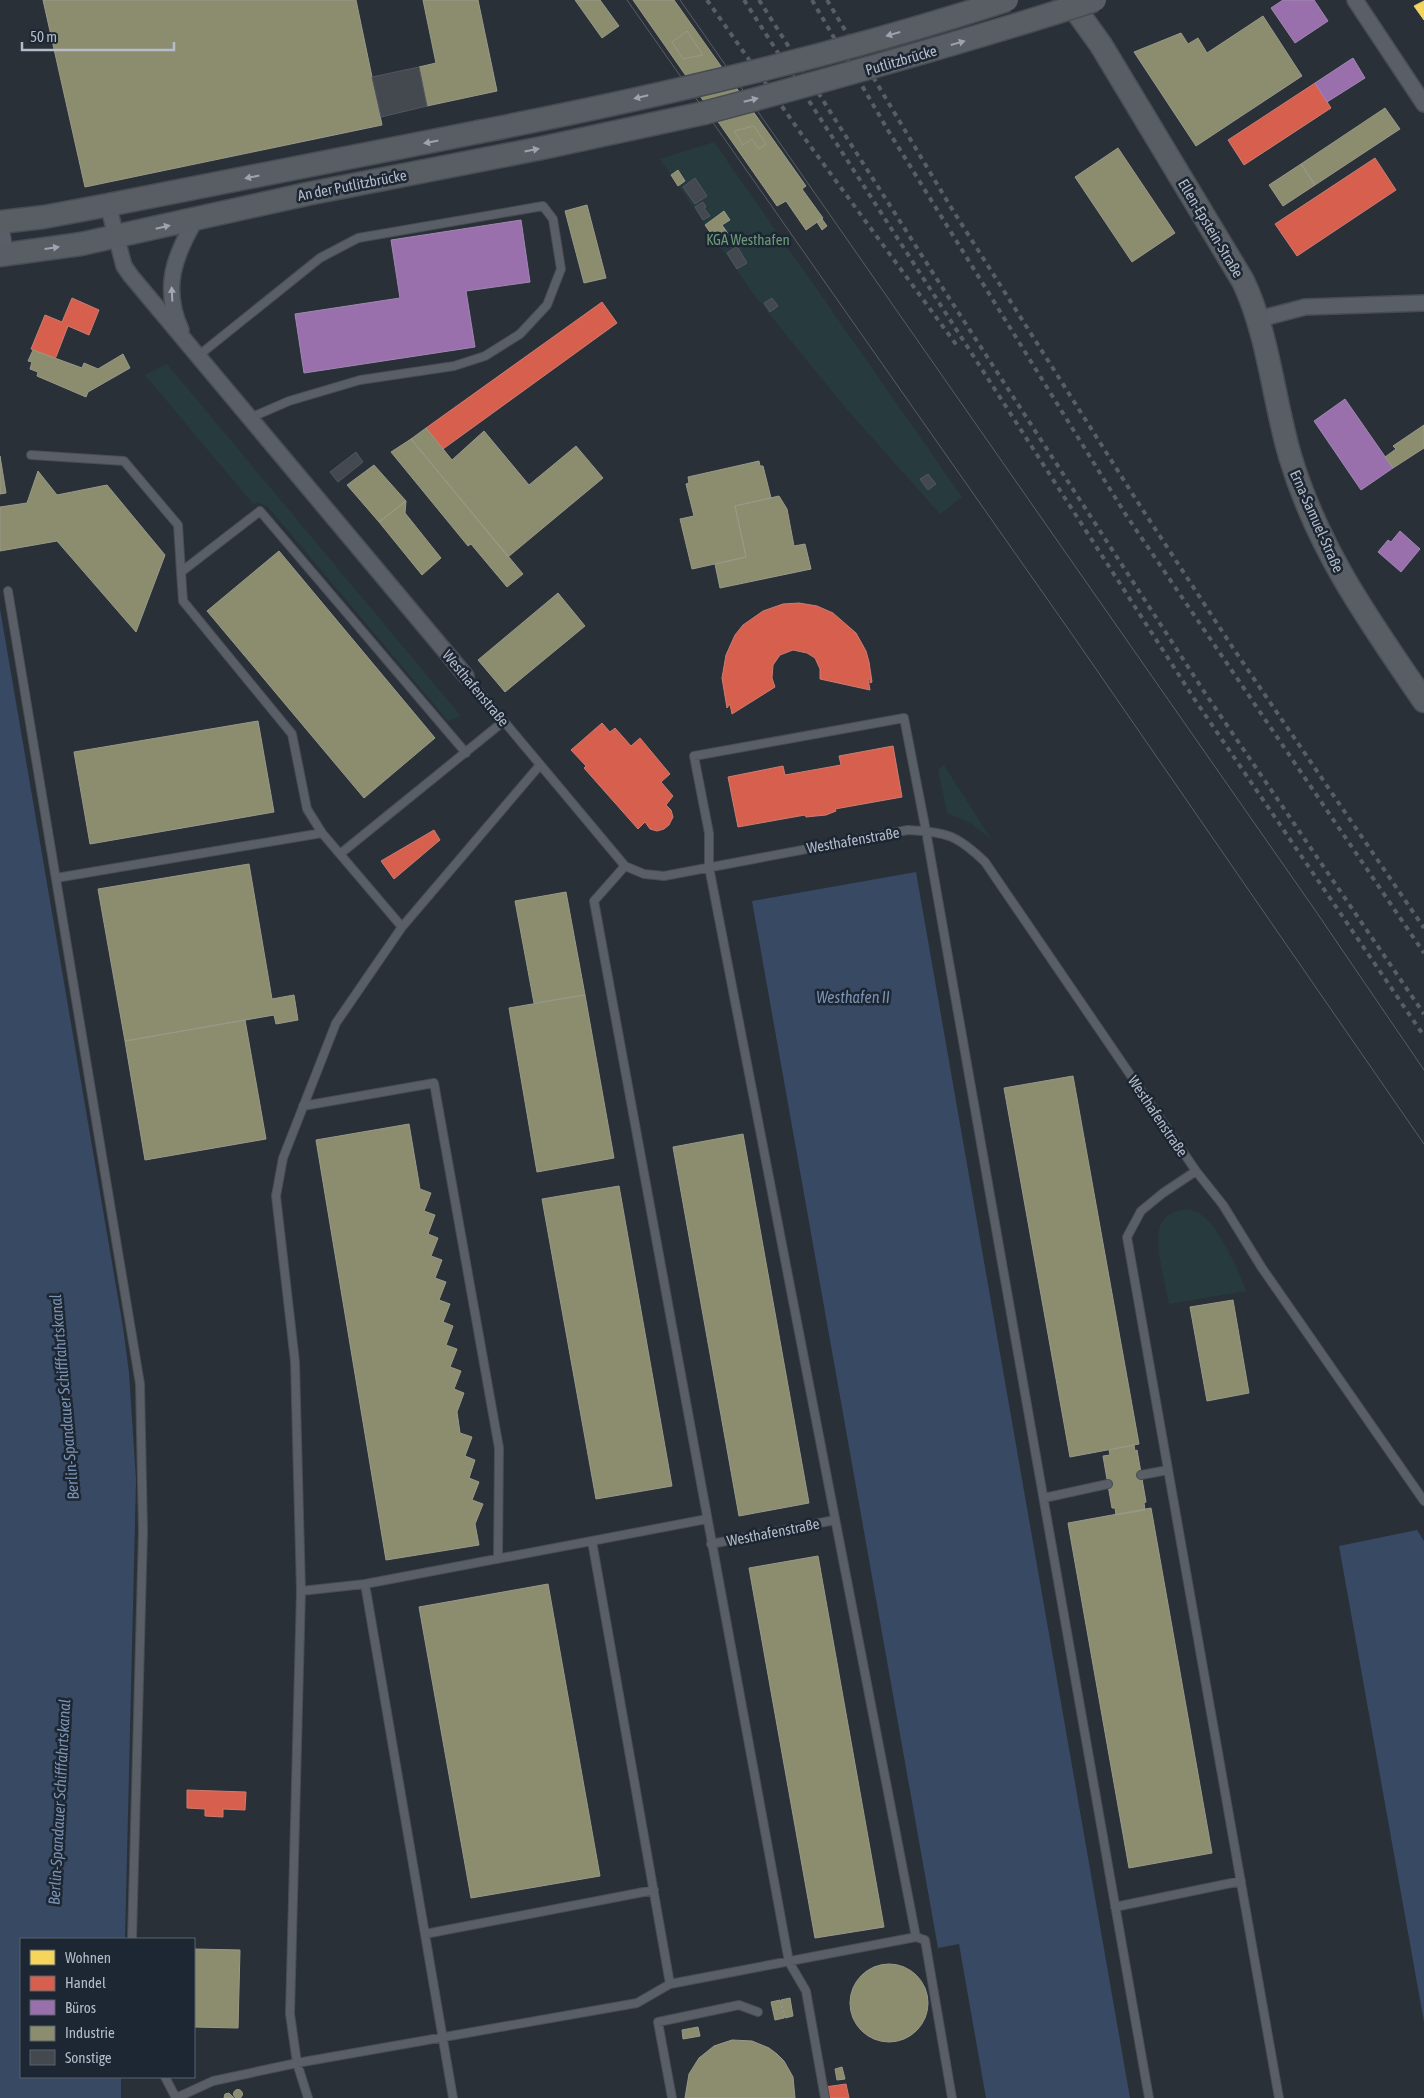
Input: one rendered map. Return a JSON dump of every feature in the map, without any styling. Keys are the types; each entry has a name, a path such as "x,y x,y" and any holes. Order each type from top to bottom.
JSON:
{"main road":[{"name":"Putlitzbrücke","path":"688,86 871,41 1007,0"},
{"name":"Ellen-Epstein-Straße","path":"1065,0 1078,13 1109,57 1243,281 1258,319"},
{"name":"Putlitzbrücke","path":"704,113 881,66 999,32 1095,0"},
{"name":"An der Putlitzbrücke","path":"0,222 44,217 300,168 537,120 688,86"},
{"name":"An der Putlitzbrücke","path":"1,248 81,244 307,194 542,148 704,113"},
{"name":"Erna-Samuel-Straße","path":"1258,319 1290,456 1303,494 1328,551 1355,600 1424,701"}],"street":[{"path":"1356,0 1424,104"},
{"name":"Westhafenstraße","path":"108,205 124,266 131,276 466,676"},
{"name":"Westhafenstraße","path":"186,340 175,311 172,284 173,266 177,254 196,219"},
{"path":"1258,319 1305,308 1424,303"}],"lane":[{"path":"198,356 320,258 358,238 543,206 553,219 561,269 547,306 520,334 485,356 454,366 360,380 289,401 250,418"},
{"path":"30,456 124,461 178,525 183,601 292,734 308,809 322,833 402,927"},
{"path":"181,572 260,511 466,753"},
{"path":"8,590 140,1384 143,1531 142,1619 132,1938"},
{"name":"Westhafenstraße","path":"466,676 625,866 644,874 664,876 908,830 946,834 966,844 985,862 1196,1171 1223,1204 1262,1268 1424,1501"},
{"path":"916,1937 709,867 708,833 694,756 904,718 926,831 1044,1498 1148,2098"},
{"path":"340,854 504,721"},
{"path":"308,2098 296,2063 290,2014 301,1591 295,1362 276,1196 282,1158 336,1023 402,927 540,765"},
{"path":"56,878 322,833"},
{"path":"625,866 594,901 706,1519 789,1962 806,1991 825,2098"},
{"path":"304,1106 434,1082 499,1448 498,1559"},
{"path":"1196,1171 1163,1193 1141,1211 1128,1238 1279,2098"},
{"path":"1141,1475 1168,1470"},
{"path":"1044,1498 1108,1484"},
{"path":"301,1591 365,1584 706,1519"},
{"name":"Westhafenstraße","path":"711,1544 835,1520"},
{"path":"592,1541 670,1984"},
{"path":"365,1584 453,2098"},
{"path":"1115,1907 1241,1881"},
{"path":"425,1934 654,1890"},
{"path":"166,2078 176,2098 213,2081 296,2063 636,2003 670,1984 916,1937 925,1940 952,2098"},
{"path":"672,2098 658,2022 739,2005 758,2012"}],"green space":[{"name":"KGA Westhafen","path":"714,142 962,497 940,514 843,405 751,291 660,159"},
{"path":"167,364 461,716 448,721 268,507 259,503 253,504 145,375"},
{"path":"944,765 991,839 970,823 947,813 938,769"},
{"path":"1191,1210 1198,1213 1214,1227 1233,1260 1246,1291 1169,1304 1160,1260 1158,1236 1164,1219 1171,1213"}],"water":[{"name":"Berlin-Spandauer Schifffahrtskanal","path":"0,609 123,1327 129,1373 136,1480 125,1938 20,1938 20,2078 121,2078 121,2098 0,2098"},
{"name":"Westhafen II","path":"916,872 1130,2098 986,2098 959,1944 938,1948 752,901"},
{"path":"1417,1530 1424,1541 1424,2022 1339,1546"}],"building: Wohnen":[{"path":"1424,1 1424,20 1414,6"}],"building: Handel":[{"path":"1315,83 1331,108 1244,165 1228,140"},
{"path":"1375,158 1396,190 1297,256 1275,224"},
{"path":"72,298 99,310 89,335 68,326 56,357 53,358 31,349 45,315 62,322"},
{"path":"602,302 617,323 443,449 426,428"},
{"path":"799,603 817,606 833,613 856,633 866,651 869,662 872,682 870,683 870,679 868,679 870,690 820,679 820,669 815,658 807,653 793,650 780,655 773,665 772,678 775,687 732,714 730,704 727,708 722,678 726,655 735,635 743,625 763,611 783,604"},
{"path":"602,723 610,732 615,728 631,746 640,738 670,774 661,782 673,796 666,805 671,810 673,817 669,825 664,829 657,831 650,829 645,822 638,829 584,768 586,766 571,750"},
{"path":"893,746 902,797 835,809 836,811 826,815 806,817 805,815 738,827 728,777 783,766 785,775 841,765 839,756"},
{"path":"434,830 440,840 394,879 381,861"},
{"path":"187,1790 246,1792 245,1810 223,1809 223,1817 205,1816 205,1809 187,1808"},
{"path":"846,2084 849,2098 827,2098 825,2087"}],"building: Büros":[{"path":"1283,0 1314,0 1328,21 1295,43 1271,8"},
{"path":"1353,58 1365,78 1327,102 1315,83"},
{"path":"521,220 530,282 466,291 475,347 304,373 295,314 400,298 391,240"},
{"path":"1345,399 1393,468 1361,490 1314,421"},
{"path":"1400,531 1420,549 1401,572 1378,552 1388,540 1391,542"}],"building: Industrie":[{"path":"43,0 356,0 382,125 85,187"},
{"path":"423,0 478,0 497,91 427,106 419,67 436,63"},
{"path":"575,0 600,0 619,26 602,38"},
{"path":"633,0 674,0 806,186 802,189 823,218 806,230 786,201 777,206"},
{"path":"1263,16 1302,76 1196,146 1134,52 1181,33 1188,44 1198,38 1207,53"},
{"path":"687,31 703,55 683,59 672,42"},
{"path":"1385,108 1400,129 1315,185 1301,164"},
{"path":"754,126 766,144 759,149 752,139 743,145 734,131"},
{"path":"1118,148 1175,233 1132,262 1075,177"},
{"path":"1301,164 1315,185 1283,206 1269,185"},
{"path":"678,170 685,181 678,186 671,175"},
{"path":"587,205 606,278 584,283 565,211"},
{"path":"724,211 730,220 722,225 729,235 726,237 729,241 720,247 705,225"},
{"path":"822,219 827,226 822,230 817,222"},
{"path":"33,350 82,368 84,363 98,369 123,354 130,368 88,392 86,397 37,376 38,372 30,369 32,362 28,361"},
{"path":"1424,425 1424,448 1393,468 1385,457 1396,449 1393,446"},
{"path":"426,428 452,460 484,431 529,485 576,446 603,478 508,557 411,439"},
{"path":"411,439 523,574 507,587 471,544 468,546 391,452"},
{"path":"0,456 6,493 0,494"},
{"path":"759,461 760,466 763,466 771,498 735,506 746,557 692,569 680,519 694,516 686,484 689,483 688,477"},
{"path":"374,465 406,501 379,522 347,485"},
{"path":"38,471 57,495 107,485 165,555 136,632 57,541 0,551 0,507 27,503"},
{"path":"779,496 787,509 794,546 805,544 811,569 720,588 715,564 746,557 735,506"},
{"path":"406,501 405,513 441,558 422,575 379,522"},
{"path":"279,551 435,738 364,798 207,611"},
{"path":"558,593 585,626 505,692 478,660"},
{"path":"258,721 274,812 90,844 74,752"},
{"path":"249,864 272,999 294,995 298,1020 276,1024 274,1015 125,1041 98,889"},
{"path":"566,892 585,995 534,1003 515,901"},
{"path":"585,995 614,1158 537,1172 509,1008"},
{"path":"245,1020 266,1139 145,1160 125,1041"},
{"path":"1073,1076 1139,1444 1070,1457 1004,1088"},
{"path":"409,1124 420,1189 431,1193 424,1211 435,1215 428,1234 438,1238 431,1256 442,1260 435,1278 446,1282 439,1300 450,1304 443,1322 453,1326 446,1345 457,1349 450,1367 461,1371 454,1389 464,1393 457,1412 460,1433 472,1437 465,1456 475,1460 469,1478 479,1482 472,1500 483,1504 475,1524 479,1545 386,1560 316,1140"},
{"path":"743,1134 809,1503 739,1516 673,1147"},
{"path":"619,1186 672,1486 596,1499 542,1199"},
{"path":"1233,1300 1249,1393 1207,1401 1190,1307"},
{"path":"1134,1445 1135,1451 1137,1450 1146,1502 1144,1503 1145,1510 1116,1515 1115,1508 1112,1508 1103,1456 1110,1455 1109,1450"},
{"path":"1151,1508 1212,1853 1129,1868 1068,1523"},
{"path":"818,1556 884,1927 815,1938 749,1568"},
{"path":"548,1584 600,1876 471,1898 419,1607"},
{"path":"195,1949 240,1950 238,2028 195,2027"},
{"path":"889,1964 904,1967 916,1976 925,1988 928,2003 925,2018 916,2030 904,2039 889,2042 874,2039 862,2030 853,2018 850,2003 853,1988 862,1976 874,1967"},
{"path":"790,1998 793,2016 785,2018 781,2000"},
{"path":"780,2000 784,2018 775,2020 771,2002"},
{"path":"698,2027 700,2036 683,2039 682,2030"},
{"path":"732,2040 752,2041 769,2048 777,2054 784,2061 793,2077 795,2098 685,2098 689,2074 699,2058 714,2046"},
{"path":"842,2067 845,2079 837,2080 835,2069"},
{"path":"238,2089 243,2094 238,2099 233,2094"},
{"path":"229,2093 234,2098 224,2098 225,2094"}],"building: Sonstige":[{"path":"419,67 427,106 381,117 372,77"},
{"path":"695,178 707,196 695,204 683,187"},
{"path":"703,202 706,207 704,208 710,216 703,220 695,207"},
{"path":"737,246 747,263 737,269 727,253"},
{"path":"772,298 778,306 770,312 764,303"},
{"path":"356,452 363,462 338,482 330,472"},
{"path":"928,474 936,484 928,490 920,479"}],"tram line":[{"path":"627,0 1076,640 1424,1144"},
{"path":"680,0 1315,910 1424,1070"}],"railway":[{"path":"707,0 800,132 958,347"},
{"path":"744,0 1195,700 1424,1036"},
{"path":"759,0 1205,693 1424,1014"},
{"path":"812,0 889,132 1126,515 1424,953"},
{"path":"827,0 952,209 1137,501 1235,651 1424,928"}]}
